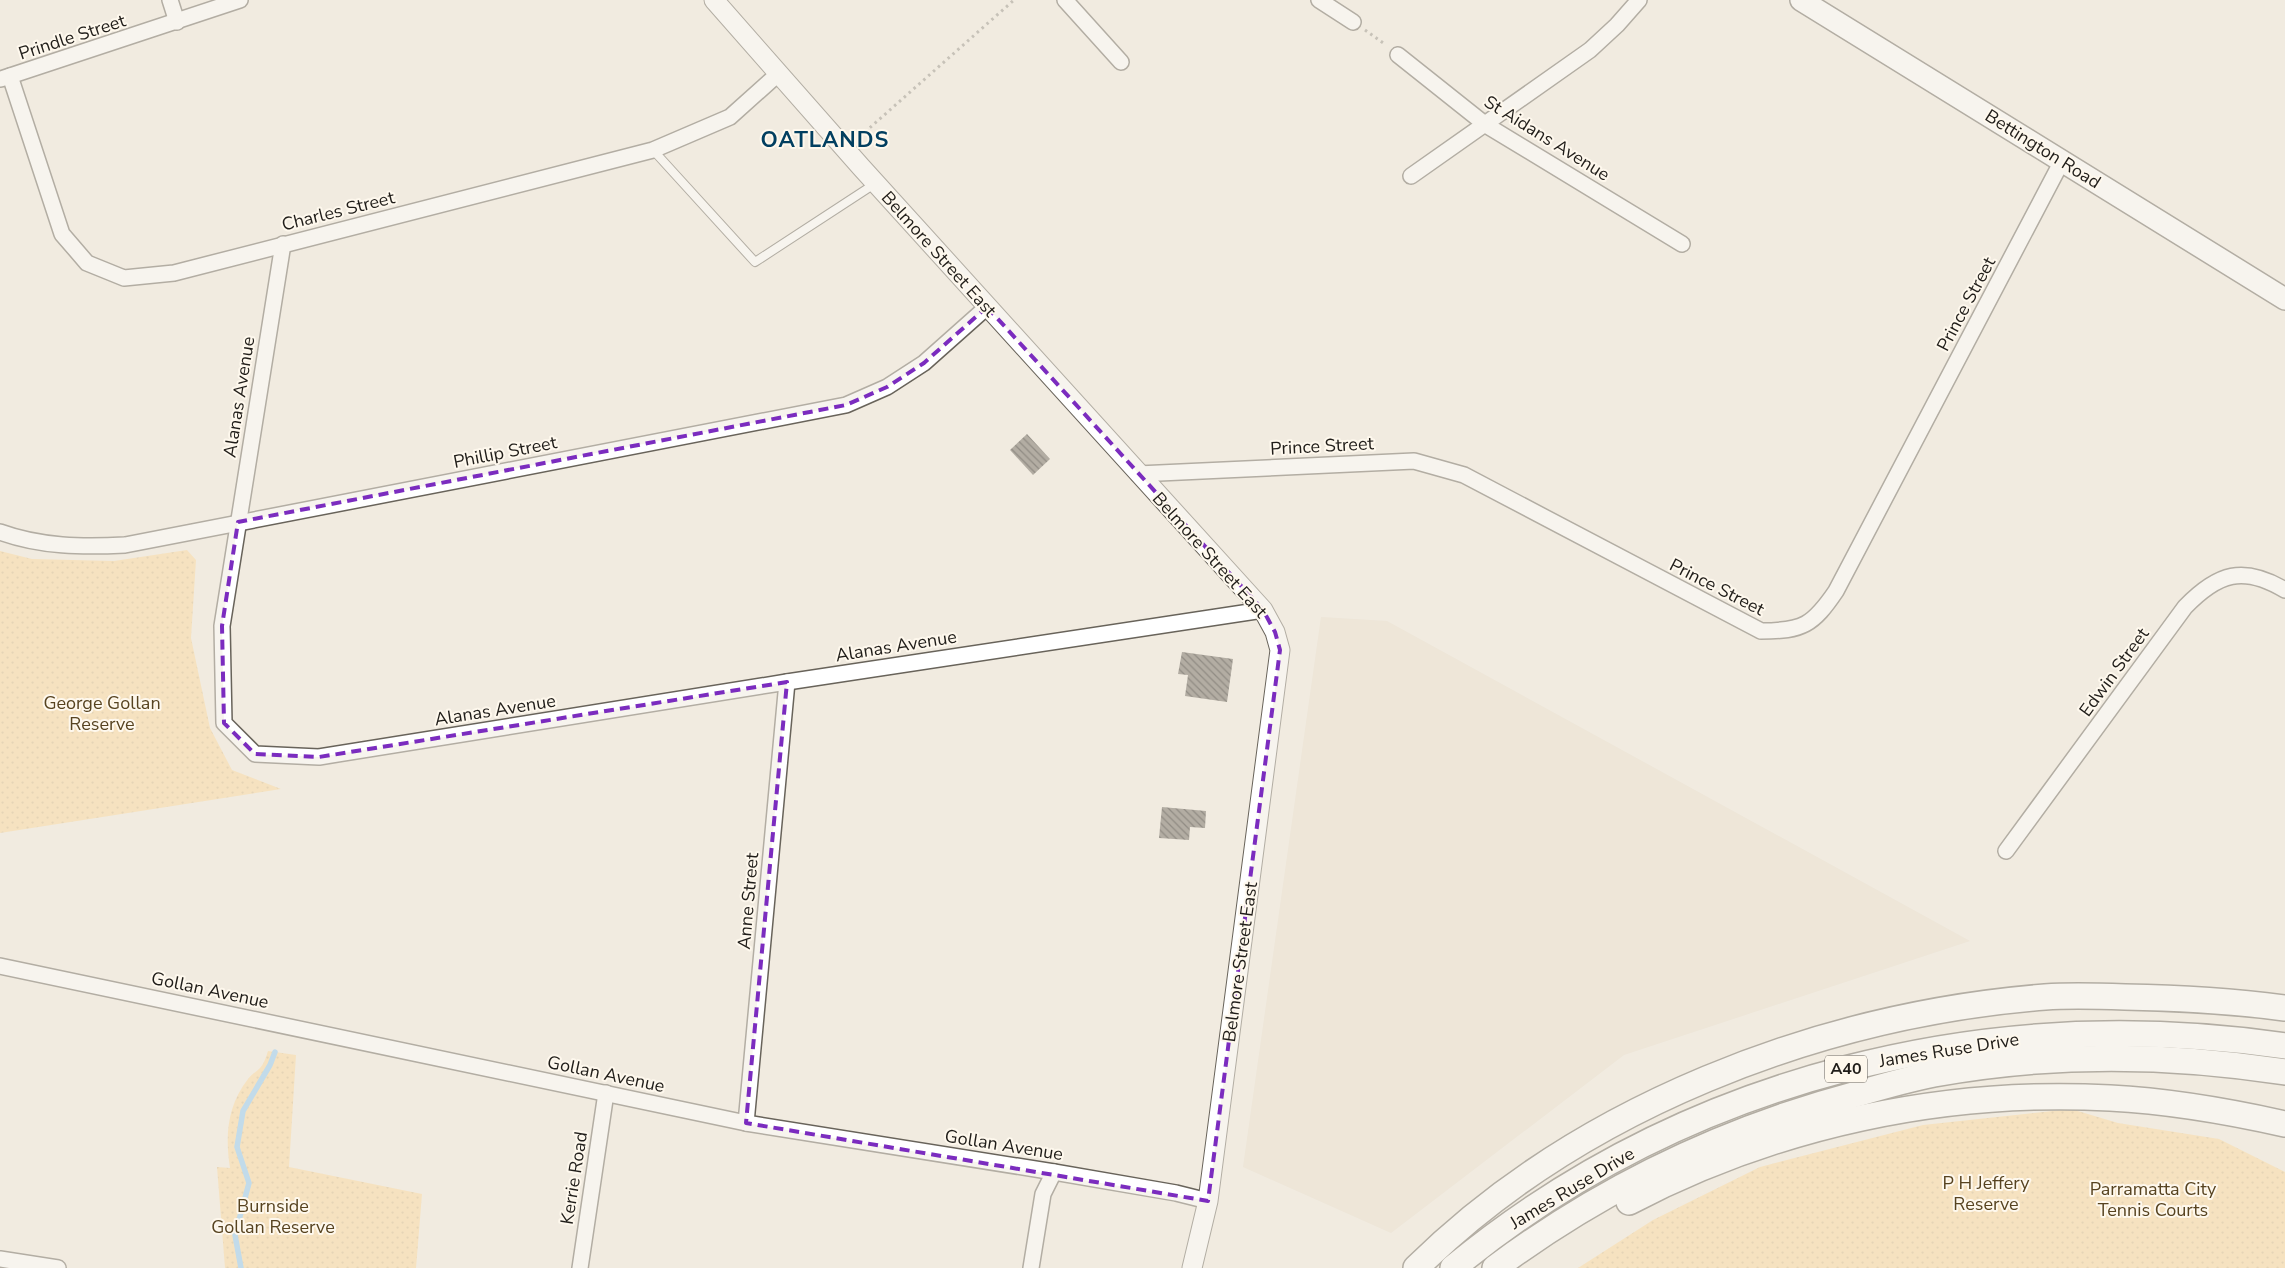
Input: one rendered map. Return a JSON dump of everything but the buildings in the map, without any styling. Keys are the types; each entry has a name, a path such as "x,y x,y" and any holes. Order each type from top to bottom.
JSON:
{"highway":[{"path":"1416,1268 1452,1233 1554,1159 1669,1095 1732,1068 1789,1047 1912,1017 1978,1005 2047,997 2184,998 2285,1008"},
{"name":"James Ruse Drive","path":"1453,1268 1508,1226 1557,1193 1618,1157 1733,1104 1820,1076 1910,1053 1981,1042 2042,1036 2168,1035 2236,1039 2285,1046"},
{"name":"James Ruse Drive","path":"1495,1268 1577,1211 1694,1150 1801,1108 1934,1074 2061,1060 2176,1060 2240,1065 2285,1072"},
{"path":"1520,1268 1584,1226 1698,1168 1809,1129 1874,1115 1992,1100 2110,1098 2230,1112 2285,1124"}],"main road":[{"name":"Bettington Road","path":"1801,0 2285,299"}],"street":[{"path":"170,0 177,22"},
{"name":"Prindle Street","path":"5,78 240,0"},
{"name":"Belmore Street East","path":"714,0 987,307 1262,610 1276,632 1280,658 1208,1200 1192,1268"},
{"path":"1065,0 1121,62"},
{"path":"1319,0 1354,22"},
{"path":"1411,176 1590,50 1617,25 1638,0"},
{"name":"St Aidans Avenue","path":"1398,55 1486,124 1682,244"},
{"name":"Charles Street","path":"5,78 62,234 87,263 124,278 174,273 653,150 730,117 778,74"},
{"name":"Prince Street","path":"1138,474 1414,461 1439,466 1464,475 1761,631 1783,631 1802,626 1820,614 1836,590 2062,161"},
{"name":"Alanas Avenue","path":"283,244 222,626 224,723 255,754 319,757 787,682 1262,610"},
{"name":"Phillip Street","path":"0,532 73,547 125,544 846,405 887,387 924,363 987,307"},
{"name":"Edwin Street","path":"2006,851 2195,596 2218,581 2243,575 2263,578 2285,590"},
{"name":"Anne Street","path":"746,1123 787,682"},
{"name":"Gollan Avenue","path":"0,966 746,1123 1054,1172 1208,1200"},
{"name":"Kerrie Road","path":"580,1268 606,1093"},
{"path":"1032,1268 1043,1194 1054,1172"},
{"path":"0,1259 58,1268"}],"lane":[{"path":"653,150 755,262 876,183"}],"path":[{"path":"865,132 1014,0"},
{"path":"1354,22 1398,55"}],"highlighted area":[{"path":"987,307 1263,610 1275,632 1280,650 1208,1201 746,1123 787,682 319,757 255,754 224,723 222,626 238,522 846,405 887,387 924,363"}],"shaded area":[{"path":"1321,617 1387,621 1970,941 1624,1055 1391,1233 1243,1167"}],"green space":[{"name":"George Gollan Reserve","path":"187,550 196,560 191,638 210,728 232,770 281,789 0,833 0,551 32,559 114,561"},
{"name":"Burnside Gollan Reserve","path":"268,1051 296,1055 289,1167 422,1194 416,1268 225,1268 217,1167 230,1168 228,1133 232,1111 241,1089 261,1066"},
{"name":"P H Jeffery Reserve","path":"2071,1109 2118,1123 2219,1139 2285,1172 2285,1268 1578,1268 1653,1220 1760,1167 1923,1125"}],"waterway":[{"path":"241,1268 235,1235 249,1183 237,1147 243,1111 270,1065 275,1052"}],"district":[{"name":"OATLANDS","path":"825,140"}],"park label":[{"name":"Parramatta City Tennis Courts","path":"2153,1199"}]}
